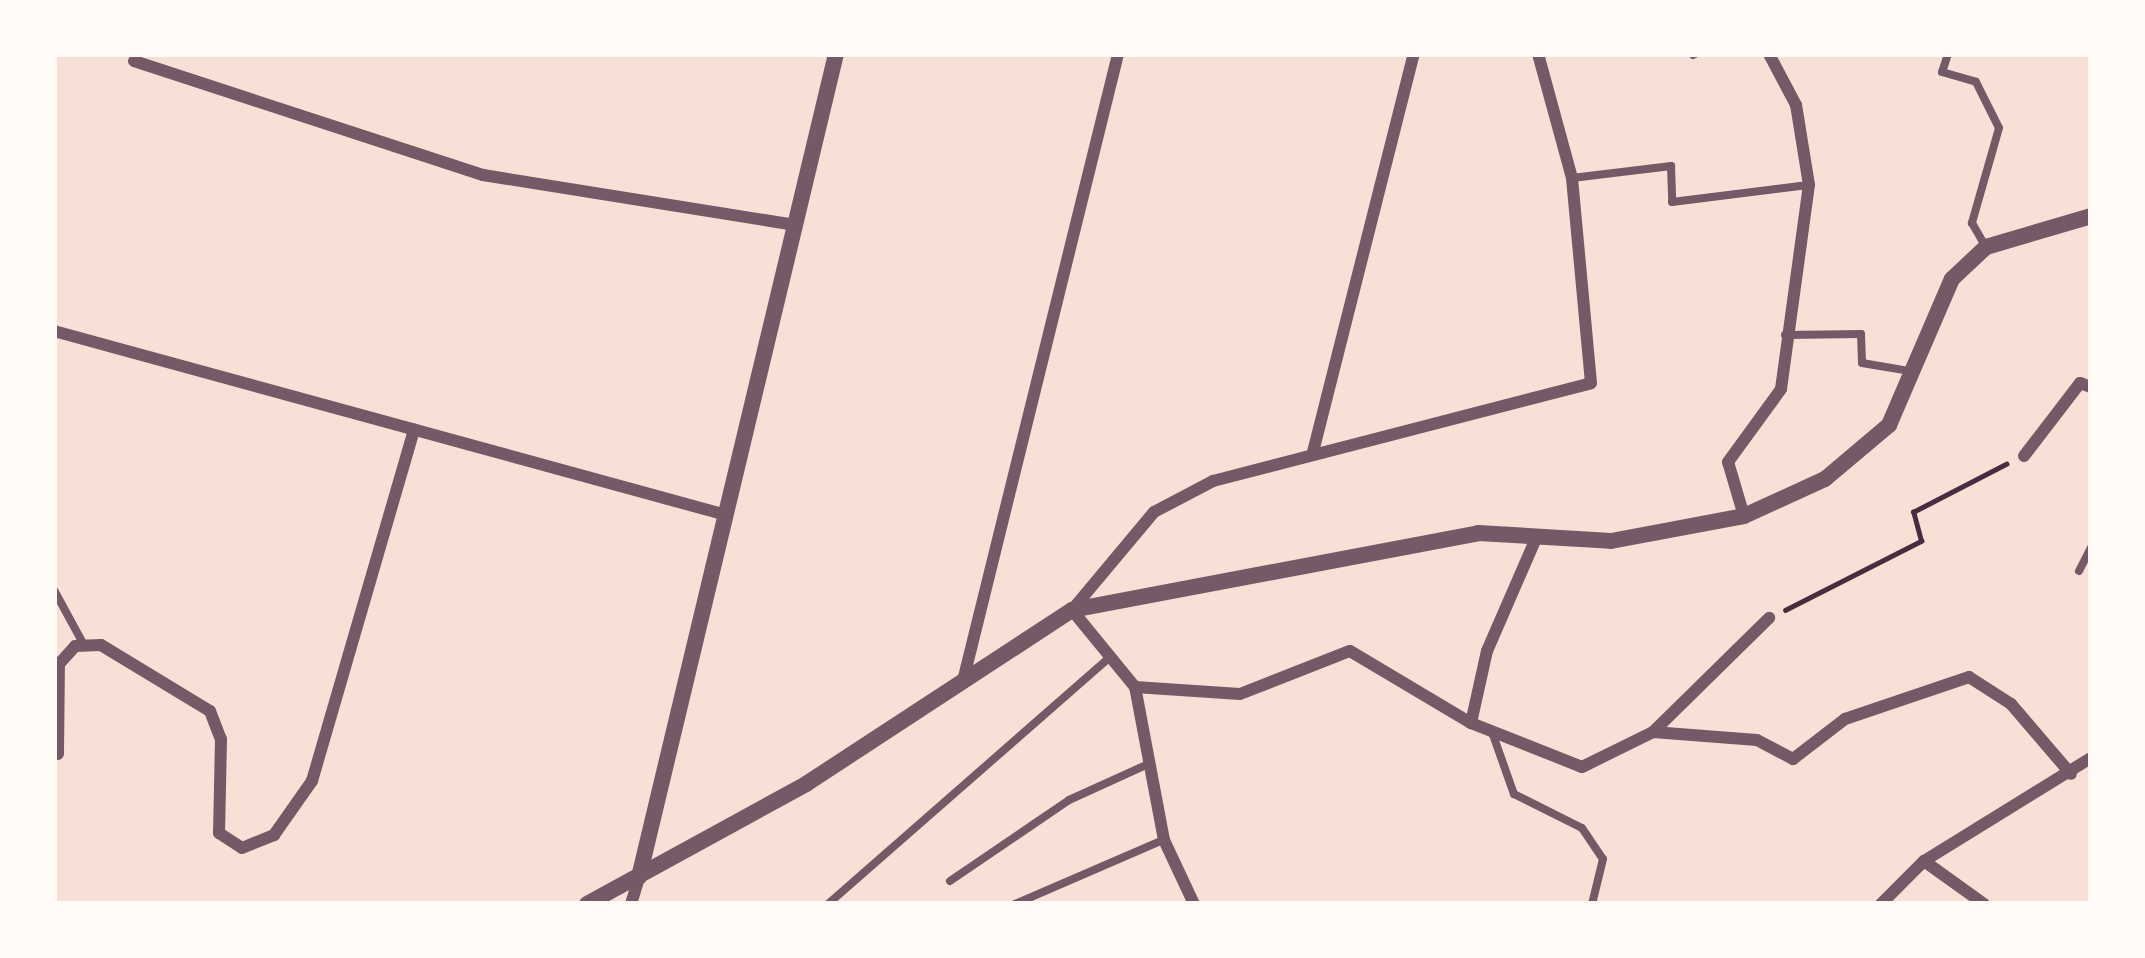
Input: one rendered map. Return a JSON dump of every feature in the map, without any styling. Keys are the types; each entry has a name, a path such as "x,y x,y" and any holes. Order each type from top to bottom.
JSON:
{"street":[{"path":"635,902 836,54"},
{"path":"963,681 1118,54"},
{"path":"1312,452 1414,54"},
{"path":"587,904 963,681 1072,610 1154,512 1312,452 1591,382 1571,178 1538,54"},
{"path":"1744,516 1728,462 1781,389 1784,335 1810,185 1796,105 1769,54"},
{"path":"134,61 483,175 795,225"},
{"path":"1072,610 1478,532 1611,541 1744,516 1825,479 1889,425 1920,372 1952,279 1986,247 2091,216"},
{"path":"54,331 725,515"},
{"path":"2024,456 2080,383 2091,387"},
{"path":"58,754 59,664 84,646 176,683 210,711 221,739 219,833 242,848 274,835 312,781 414,430"},
{"path":"1472,723 1486,651 1537,536"},
{"path":"1072,610 1135,687 1146,765 1164,840 1194,904"},
{"path":"1135,687 1240,694 1350,651 1472,723 1582,767 1653,732 1769,618"},
{"path":"1653,732 1756,740 1793,759 1845,719 1969,677 2011,704 2072,774"},
{"path":"1881,904 1924,861 2072,774 2091,758"},
{"path":"1924,861 1984,904"}],"lane":[{"path":"1948,54 1942,72 1976,82 1999,128 1972,223 1986,247"},
{"path":"1571,178 1671,166 1672,202 1810,185"},
{"path":"1784,335 1861,334 1862,363 1920,372"},
{"path":"2079,571 2091,547"},
{"path":"54,590 84,646"},
{"path":"828,904 1112,655"},
{"path":"1492,731 1514,794 1582,827 1604,859 1592,904"},
{"path":"950,881 1069,800 1146,765"},
{"path":"1015,904 1164,840"}],"path":[{"path":"1769,618 1921,541 1912,512 2024,456"}]}
